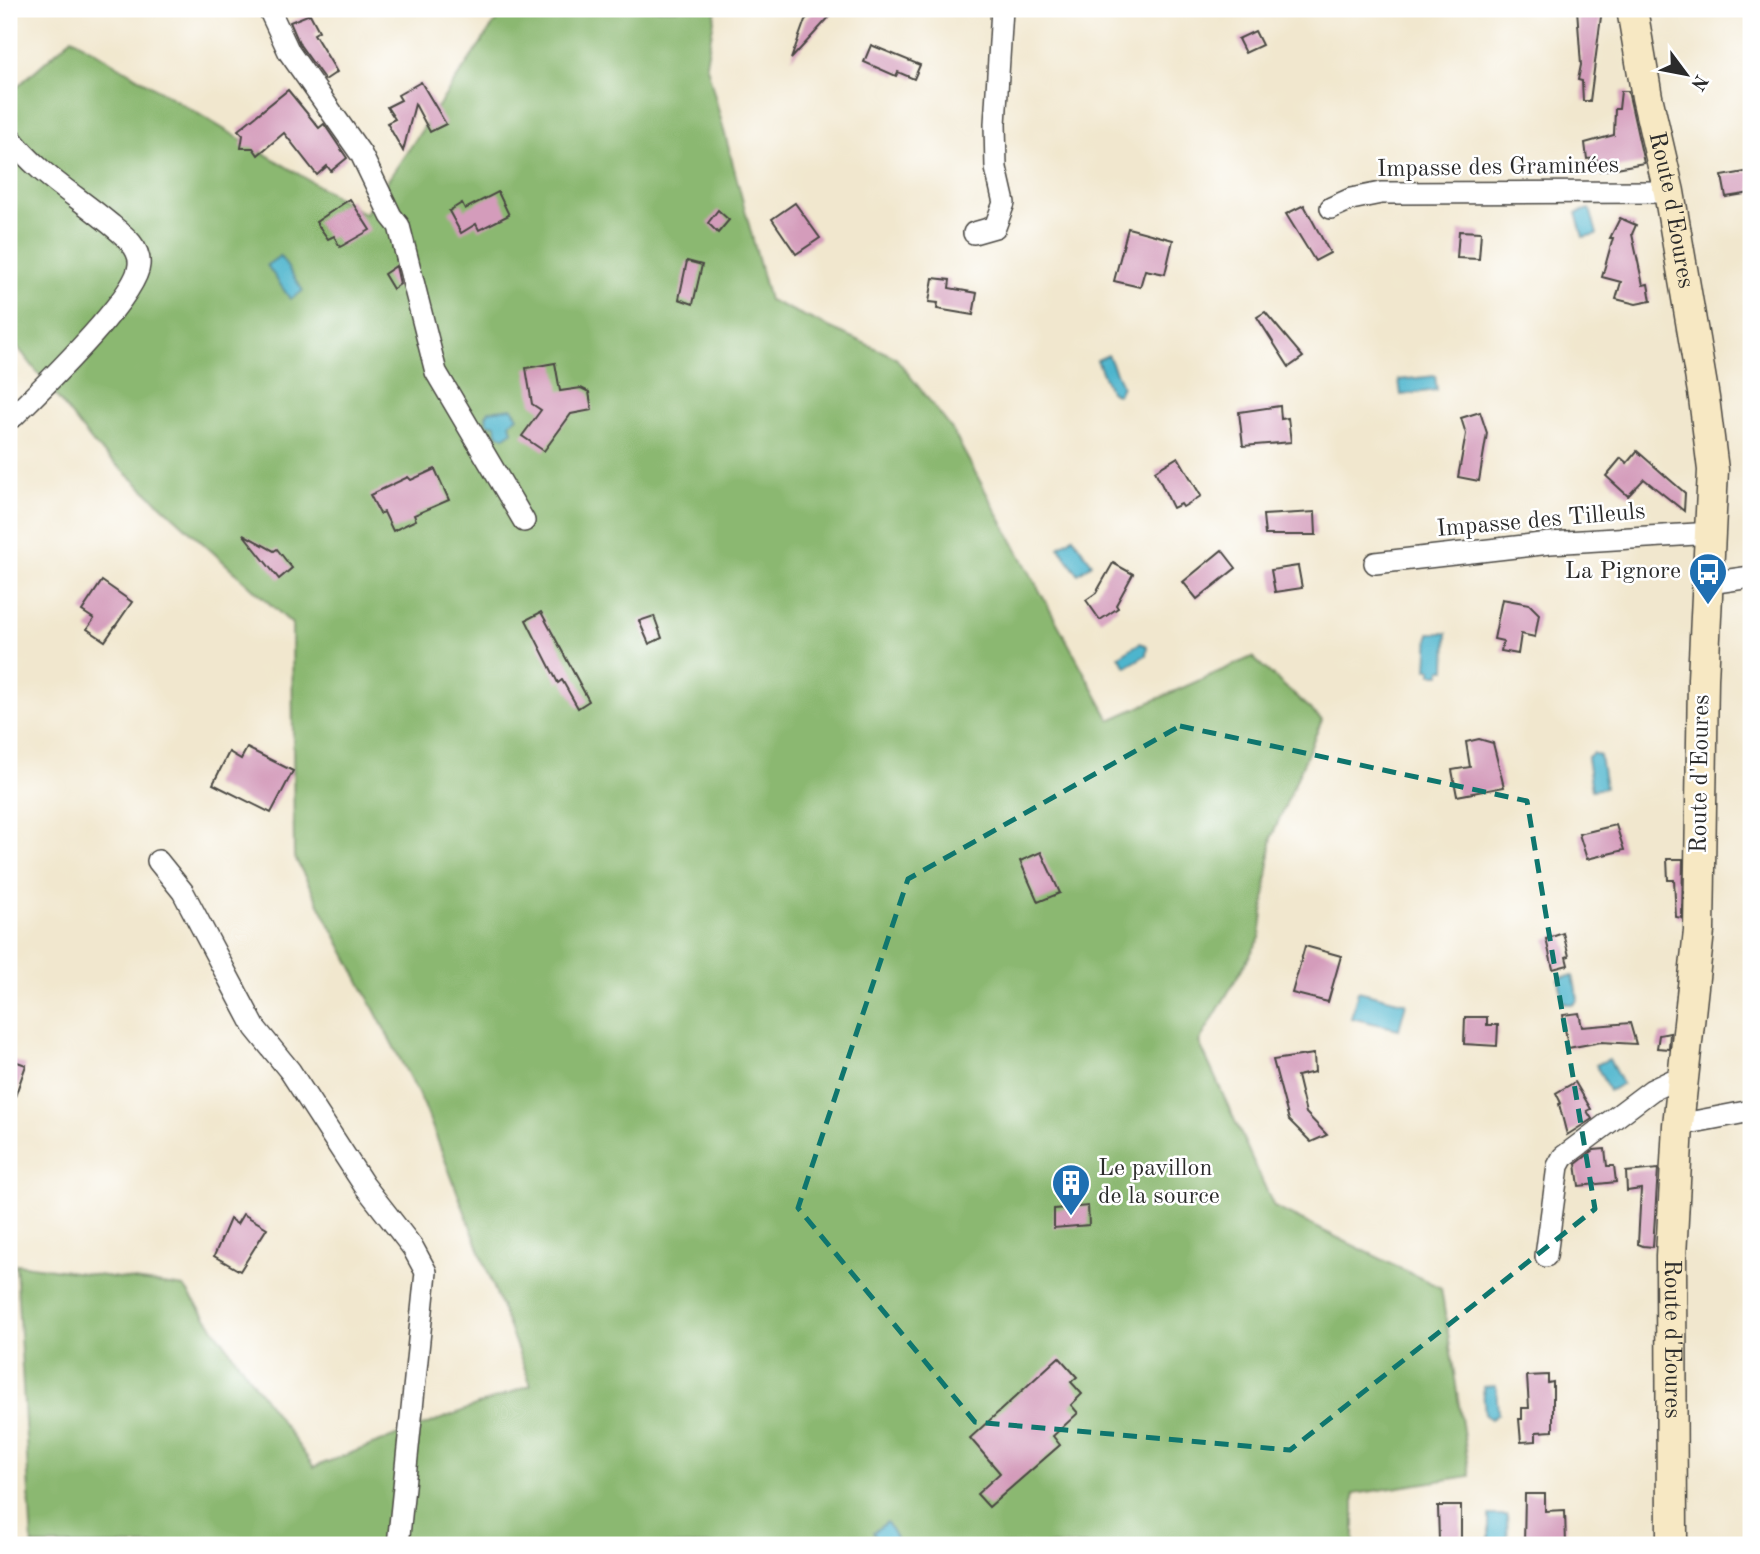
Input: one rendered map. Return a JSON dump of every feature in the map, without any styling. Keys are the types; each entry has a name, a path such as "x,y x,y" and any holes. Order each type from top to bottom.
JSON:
{"street":[{"path":"269,9 289,52 362,154 385,204 399,226 436,372 524,522"},
{"path":"974,233 995,227 1004,203 996,168 995,124 1002,9"},
{"name":"Route d'Eoures","path":"1632,9 1647,97 1669,192 1713,470 1703,679 1699,931 1678,1125 1671,1256 1672,1545"},
{"path":"9,136 27,160 44,175 126,238 137,252 140,264 136,279 121,299 71,358 14,416"},
{"name":"Impasse des Graminées","path":"1331,208 1351,198 1381,193 1669,192"},
{"name":"Impasse des Tilleuls","path":"1375,563 1550,543 1712,533"},
{"path":"1709,583 1751,578"},
{"path":"158,861 183,892 255,1028 290,1071 364,1185 413,1248 426,1272 398,1545"},
{"path":"1546,1256 1558,1166 1563,1157 1652,1090 1684,1075"},
{"path":"1678,1125 1751,1111"}],"highlighted area":[{"path":"1180,726 1527,801 1595,1209 1290,1450 975,1422 798,1208 908,879"}],"green space":[{"path":"504,9 716,9 706,63 769,300 895,357 951,428 1110,720 1252,657 1322,720 1272,836 1260,938 1199,1042 1274,1207 1441,1288 1470,1476 1354,1494 1354,1545 32,1545 16,1264 184,1287 314,1467 531,1385 424,1105 294,856 292,624 93,443 9,336 9,94 72,38 365,214"}],"water":[{"path":"1590,209 1597,234 1583,237 1576,213"},
{"path":"280,256 303,291 290,299 267,265"},
{"path":"1108,355 1122,386 1118,395 1110,391 1097,360"},
{"path":"1435,376 1437,390 1401,395 1399,380"},
{"path":"512,408 518,417 510,423 512,432 505,437 497,434 496,425 487,423 486,416 489,411"},
{"path":"1073,537 1092,564 1078,574 1059,547"},
{"path":"1429,633 1447,633 1446,669 1441,669 1441,674 1431,674 1431,669 1427,669"},
{"path":"1140,643 1147,646 1146,655 1126,667 1119,656"},
{"path":"1593,753 1600,756 1605,788 1592,790 1587,758"},
{"path":"1573,976 1578,999 1574,1004 1567,1004 1563,1002 1559,980 1561,977"},
{"path":"1358,991 1406,1003 1399,1029 1351,1018"},
{"path":"1609,1059 1622,1084 1609,1091 1596,1065"},
{"path":"1496,1386 1498,1414 1491,1419 1485,1415 1483,1387"},
{"path":"1489,1515 1507,1515 1508,1545 1489,1545"},
{"path":"887,1522 900,1545 880,1545 873,1532"}],"building":[{"path":"815,9 832,14 791,59 805,20"},
{"path":"1577,9 1602,9 1590,101 1583,101 1582,81 1578,80 1581,65"},
{"path":"310,14 319,31 314,34 337,72 325,80 300,45 290,22"},
{"path":"1255,31 1262,45 1245,53 1238,39"},
{"path":"871,45 920,65 914,79 898,72 896,76 864,62"},
{"path":"421,82 446,124 430,132 415,104 403,151 387,123 395,119 387,107 401,100 398,95"},
{"path":"288,90 319,128 324,124 347,158 331,171 327,166 317,175 284,133 258,155 253,148 241,148 243,135 238,130"},
{"path":"1621,91 1628,91 1644,163 1600,171 1596,158 1587,159 1585,143 1614,135 1615,109 1619,109"},
{"path":"1751,171 1751,193 1726,197 1722,176"},
{"path":"498,192 509,215 479,230 476,224 461,233 449,211 462,203 465,209"},
{"path":"350,199 370,230 340,247 334,236 328,239 316,222"},
{"path":"795,203 820,238 796,254 772,219"},
{"path":"1304,205 1330,253 1315,261 1286,214"},
{"path":"718,210 729,220 718,233 708,223"},
{"path":"1620,218 1636,225 1632,234 1643,285 1648,284 1651,301 1636,304 1616,299 1621,282 1602,277 1613,238 1610,238"},
{"path":"1128,228 1173,240 1165,274 1145,270 1140,287 1114,281"},
{"path":"1459,231 1481,232 1479,259 1457,258"},
{"path":"687,261 702,265 693,304 679,299"},
{"path":"396,266 400,284 393,289 384,274"},
{"path":"933,278 950,280 949,288 977,293 973,315 937,309 938,303 929,302"},
{"path":"1265,312 1303,357 1289,367 1257,317"},
{"path":"555,363 560,391 581,388 589,392 592,410 571,414 544,451 522,436 541,410 532,404 526,368"},
{"path":"1280,406 1281,419 1288,418 1291,442 1243,446 1239,412"},
{"path":"1480,412 1487,433 1479,481 1458,477 1466,434 1461,418"},
{"path":"1637,451 1685,493 1684,511 1644,479 1628,496 1606,476 1621,458 1627,463"},
{"path":"1178,457 1201,496 1183,507 1181,504 1173,508 1155,471"},
{"path":"435,469 449,500 414,515 416,520 393,531 384,512 380,514 370,495 408,477 411,480"},
{"path":"1315,512 1316,535 1265,535 1263,515"},
{"path":"243,534 274,551 277,549 292,568 279,579"},
{"path":"1222,550 1236,568 1197,599 1183,582"},
{"path":"1113,563 1133,574 1116,605 1118,608 1100,620 1086,600 1096,593"},
{"path":"1298,566 1302,588 1275,592 1271,570"},
{"path":"102,581 132,602 105,641 87,629 94,619 82,611"},
{"path":"1502,599 1529,604 1539,614 1535,637 1521,634 1518,654 1501,651 1503,641 1494,639"},
{"path":"541,612 589,701 578,708 562,680 558,683 526,620"},
{"path":"654,616 662,638 649,644 639,621"},
{"path":"1479,739 1493,743 1504,787 1457,796 1452,770 1470,767 1466,742"},
{"path":"247,748 293,771 271,813 213,784 229,752 241,759"},
{"path":"1616,825 1624,850 1587,859 1579,834"},
{"path":"1041,852 1060,893 1038,902 1020,861"},
{"path":"1667,859 1683,859 1682,918 1676,917 1674,880 1668,880"},
{"path":"1563,933 1569,956 1566,957 1568,965 1553,969 1546,939"},
{"path":"1305,946 1341,956 1328,1002 1292,993"},
{"path":"1579,1013 1582,1027 1630,1023 1636,1044 1601,1042 1568,1048 1563,1015"},
{"path":"1465,1017 1487,1017 1487,1025 1498,1025 1497,1046 1464,1044"},
{"path":"1670,1033 1669,1049 1657,1048 1659,1035"},
{"path":"1314,1054 1315,1072 1297,1076 1306,1113 1327,1135 1311,1142 1289,1120 1273,1060"},
{"path":"9,1059 26,1065 11,1108 9,1107"},
{"path":"1575,1082 1591,1109 1587,1111 1592,1119 1567,1135 1559,1104 1561,1103 1556,1093"},
{"path":"1605,1149 1607,1166 1614,1166 1616,1182 1579,1186 1576,1164 1594,1150"},
{"path":"1658,1169 1653,1247 1643,1246 1638,1244 1641,1189 1627,1191 1626,1172"},
{"name":"Le pavillon de la source","path":"1088,1206 1089,1225 1054,1228 1054,1209"},
{"path":"243,1214 267,1228 240,1271 214,1256 230,1219 237,1224"},
{"path":"1059,1357 1077,1377 1071,1382 1082,1394 1071,1405 1078,1413 1053,1436 1060,1445 989,1507 977,1494 1000,1473 970,1438"},
{"path":"1548,1375 1548,1383 1553,1382 1553,1431 1536,1432 1536,1441 1521,1442 1519,1419 1522,1419 1522,1408 1529,1408 1527,1376"},
{"path":"1525,1494 1545,1494 1545,1511 1565,1510 1566,1545 1524,1545"},
{"path":"1438,1506 1461,1506 1461,1541 1439,1541"}],"place":[{"name":"La Pignore","path":"1708,606"},
{"name":"Le pavillon de la source","path":"1071,1217"}]}
